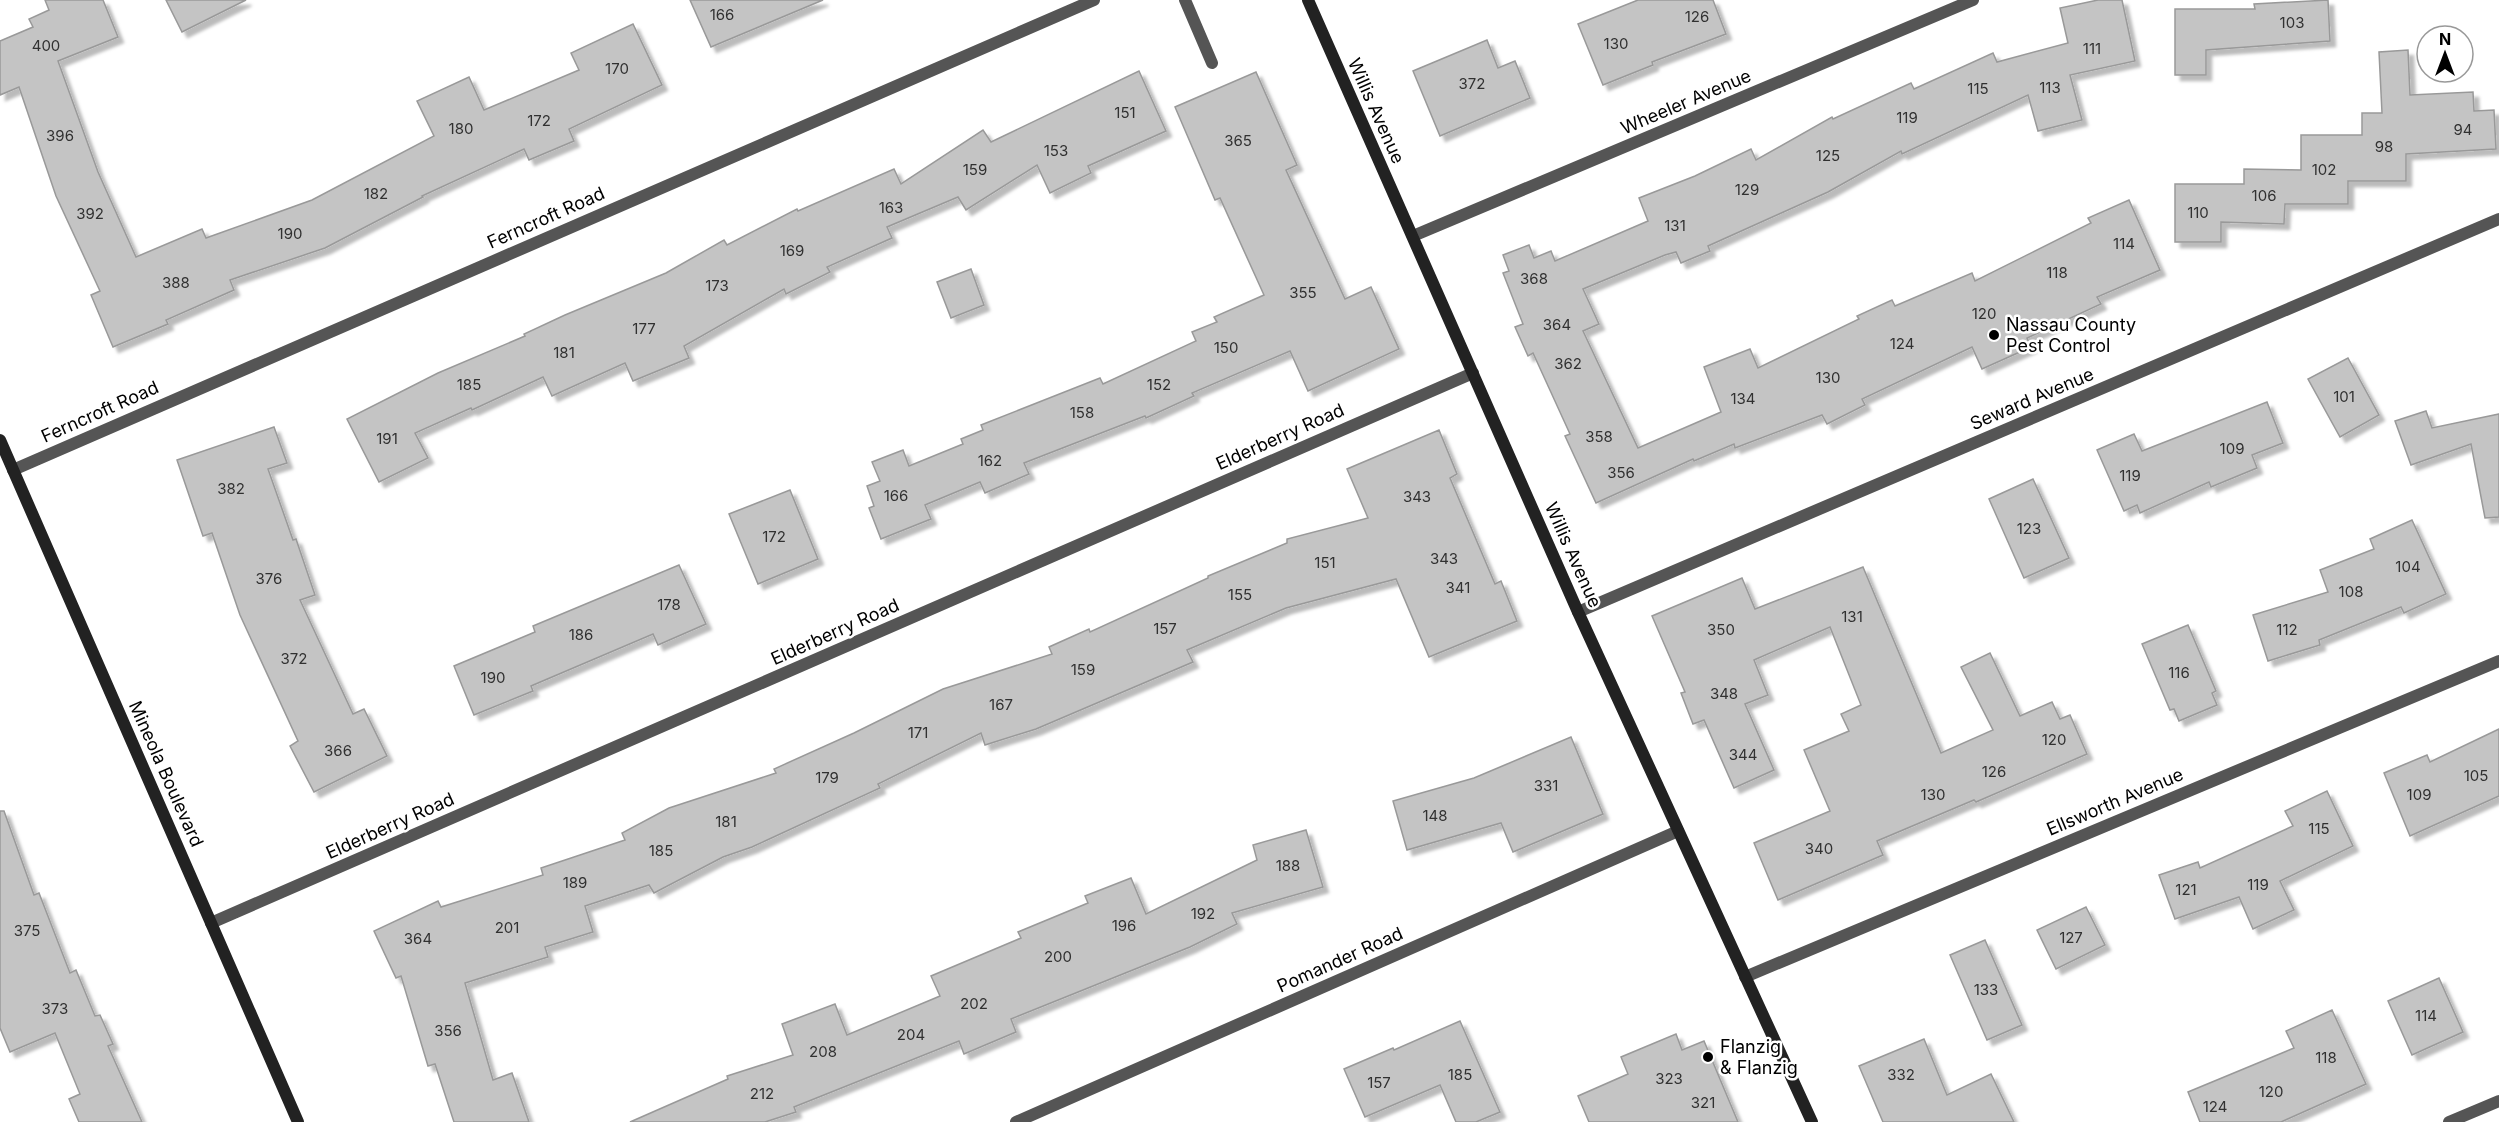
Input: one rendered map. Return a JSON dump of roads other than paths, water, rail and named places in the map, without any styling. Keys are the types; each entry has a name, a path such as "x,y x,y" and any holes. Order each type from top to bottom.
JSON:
{"main road":[{"name":"Willis Avenue","path":"1308,0 1578,612 1812,1122"},
{"name":"Mineola Boulevard","path":"0,440 298,1122"}],"street":[{"name":"Ferncroft Road","path":"13,470 1094,0"},
{"path":"1185,0 1212,63"},
{"name":"Wheeler Avenue","path":"1413,237 1973,0"},
{"name":"Seward Avenue","path":"1578,612 2499,219"},
{"name":"Elderberry Road","path":"211,923 1473,373"},
{"name":"Ellsworth Avenue","path":"1745,977 2499,661"},
{"name":"Pomander Road","path":"1016,1122 1678,831"},
{"path":"2449,1122 2499,1101"}],"place":[{"name":"Nassau County Pest Control","path":"1994,335"},
{"name":"Flanzig & Flanzig","path":"1708,1057"}]}
